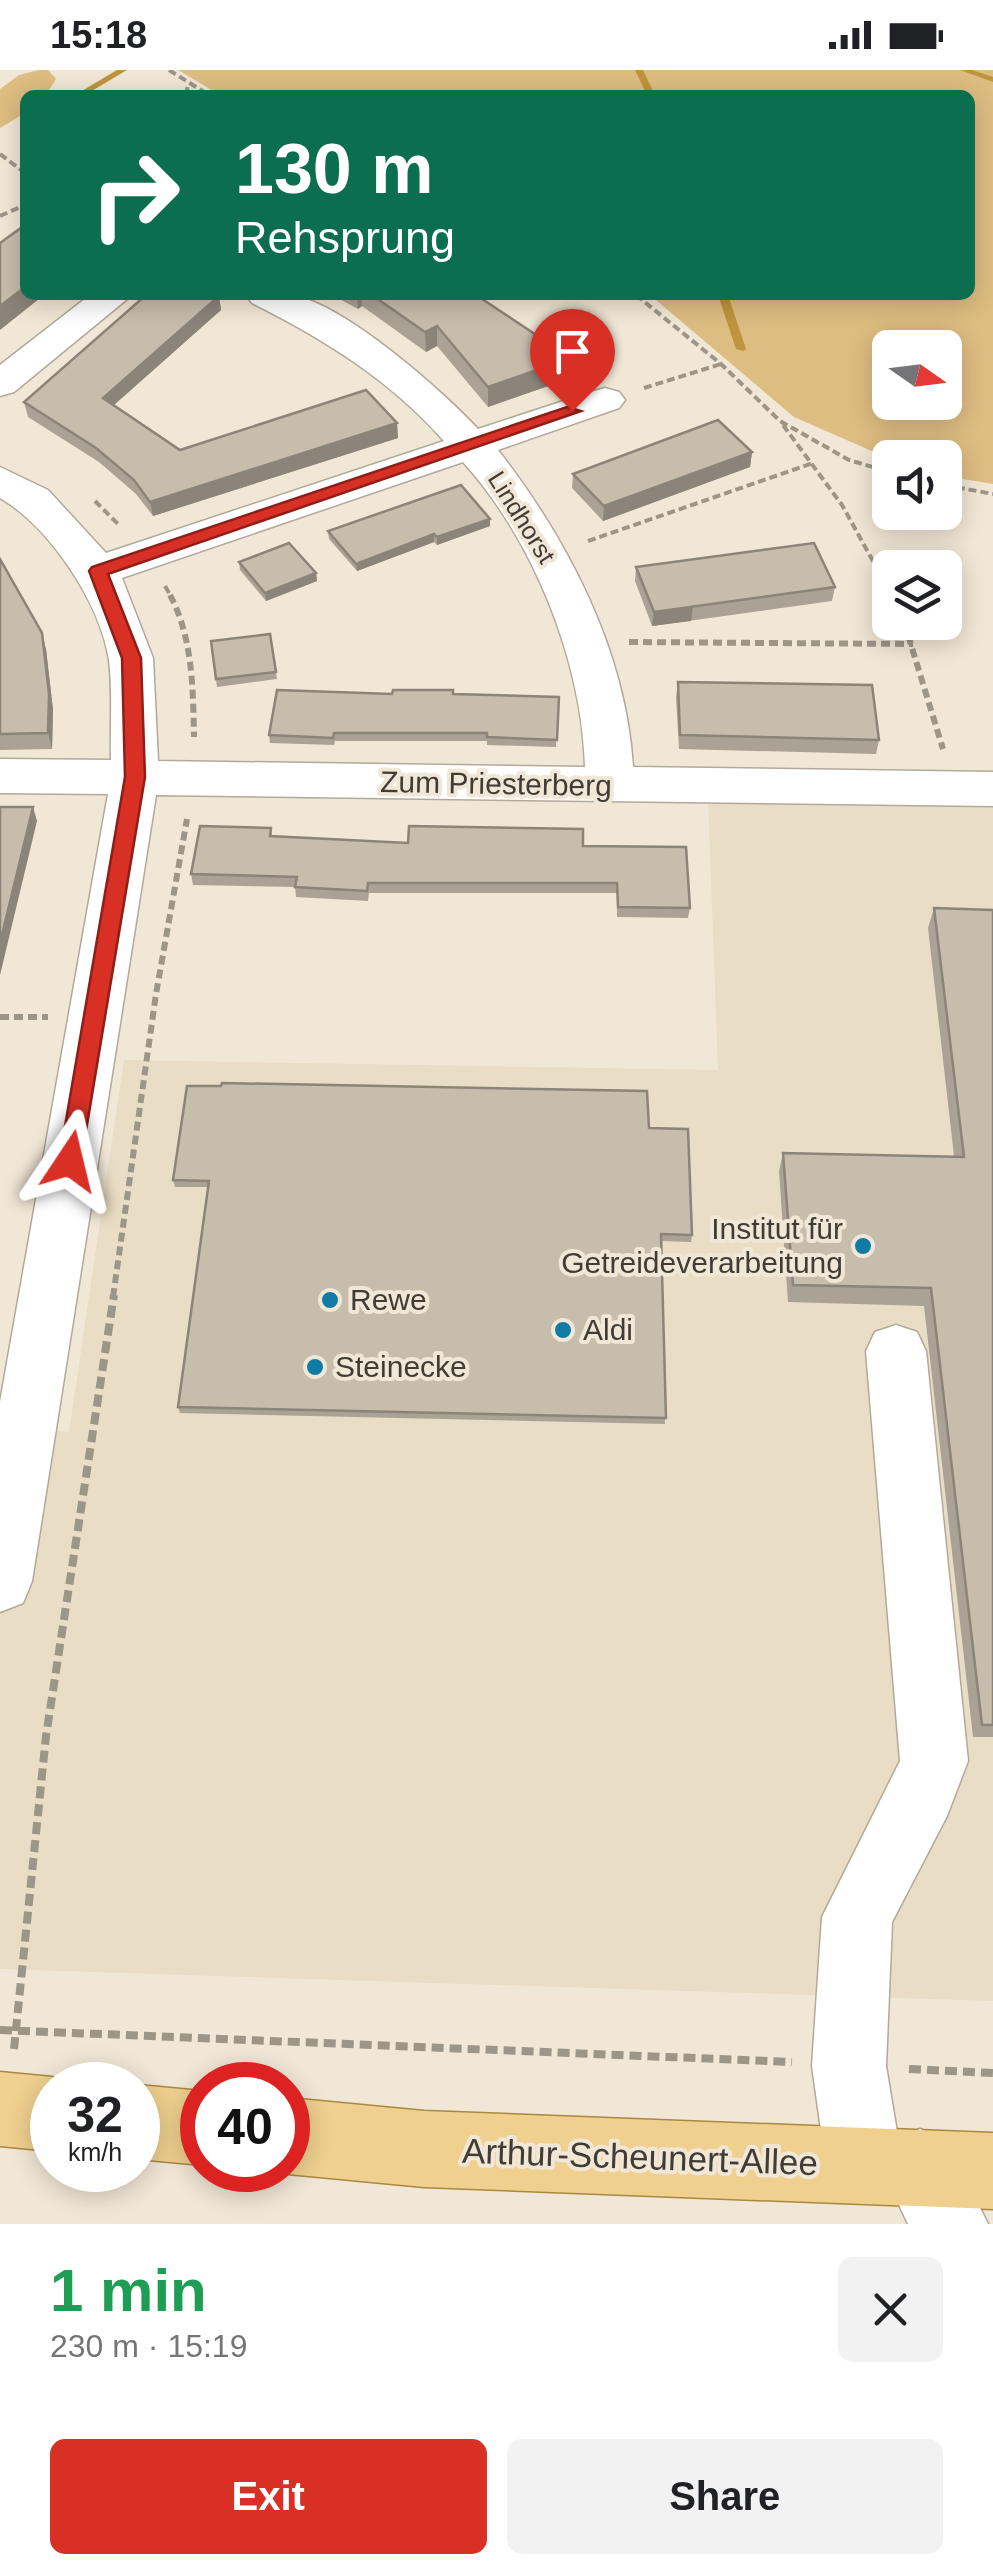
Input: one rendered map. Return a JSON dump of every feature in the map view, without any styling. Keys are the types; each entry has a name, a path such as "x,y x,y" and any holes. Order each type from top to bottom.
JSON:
{"main road":[{"path":"0,2110 30,2112"},
{"name":"Arthur-Scheunert-Allee","path":"310,2138 911,2185 993,2171"}],"street":[{"path":"0,384 106,300"},
{"name":"Lindhorst","path":"277,300 314,316 400,374 475,445 550,554 604,712 610,786"},
{"path":"98,571 605,400"},
{"path":"0,480 33,498 98,571 132,658 135,777 15,1391 1,1566"},
{"name":"Zum Priesterberg","path":"0,776 974,789"},
{"path":"896,1351 934,1761 923,1792 857,1917 850,2066 911,2185"}],"path":[{"path":"169,70 198,90"},
{"path":"187,90 188,85"},
{"path":"642,300 721,364 780,421 813,463 872,555"},
{"path":"605,400 721,364"},
{"path":"780,421 849,460 872,467"},
{"path":"550,554 813,463"},
{"path":"962,489 993,494"},
{"path":"911,640 974,789"},
{"path":"582,641 913,644"},
{"path":"0,1017 54,1017 56,1006"},
{"path":"0,2030 993,2074"}],"shaded area":[{"path":"48,70 56,79 49,90 20,90 20,116 0,128 0,89 19,75"},
{"path":"178,70 993,70 993,484 962,479 962,440 872,440 872,451 794,417 656,300 975,300 975,90 212,90"},
{"path":"708,798 993,799 993,2001 0,1969 0,1427 69,1432 124,1060 718,1070"}],"building":[{"path":"20,229 20,291 0,306 0,243"},
{"path":"140,300 214,300 103,398 180,450 366,390 397,423 150,502 134,480 96,448 24,402"},
{"path":"379,300 484,300 571,358 488,387 437,326 425,332"},
{"path":"718,420 752,452 604,506 573,474"},
{"path":"461,485 490,519 437,537 434,534 356,564 328,531"},
{"path":"289,543 316,573 265,593 239,562"},
{"path":"814,543 835,587 654,612 636,567"},
{"path":"0,559 42,633 49,694 48,733 0,734"},
{"path":"270,634 276,672 216,679 211,641"},
{"path":"678,682 872,685 879,740 680,735"},
{"path":"277,690 392,694 393,690 453,690 453,694 559,697 557,740 487,737 487,733 334,733 333,738 269,735"},
{"path":"0,807 33,807 0,943"},
{"path":"200,826 271,828 270,836 408,843 409,826 583,829 583,846 686,847 690,908 618,907 617,883 368,883 367,891 295,887 297,877 191,874"},
{"path":"934,908 993,910 993,1725 982,1725 931,1288 793,1285 783,1153 964,1157"},
{"path":"222,1083 647,1091 649,1128 688,1129 692,1235 661,1234 666,1418 178,1407 209,1181 173,1180 187,1086"}],"waterway":[{"path":"88,90 123,70"},
{"path":"639,70 649,90"},
{"path":"964,70 993,80"},
{"path":"725,300 741,349"}],"place":[{"name":"Institut für Getreideverarbeitung","path":"863,1246"},
{"name":"Rewe","path":"330,1300"},
{"name":"Aldi","path":"563,1330"},
{"name":"Steinecke","path":"315,1367"}],"route":[{"path":"70,1161 135,777 132,658 98,571 572,411"}]}
